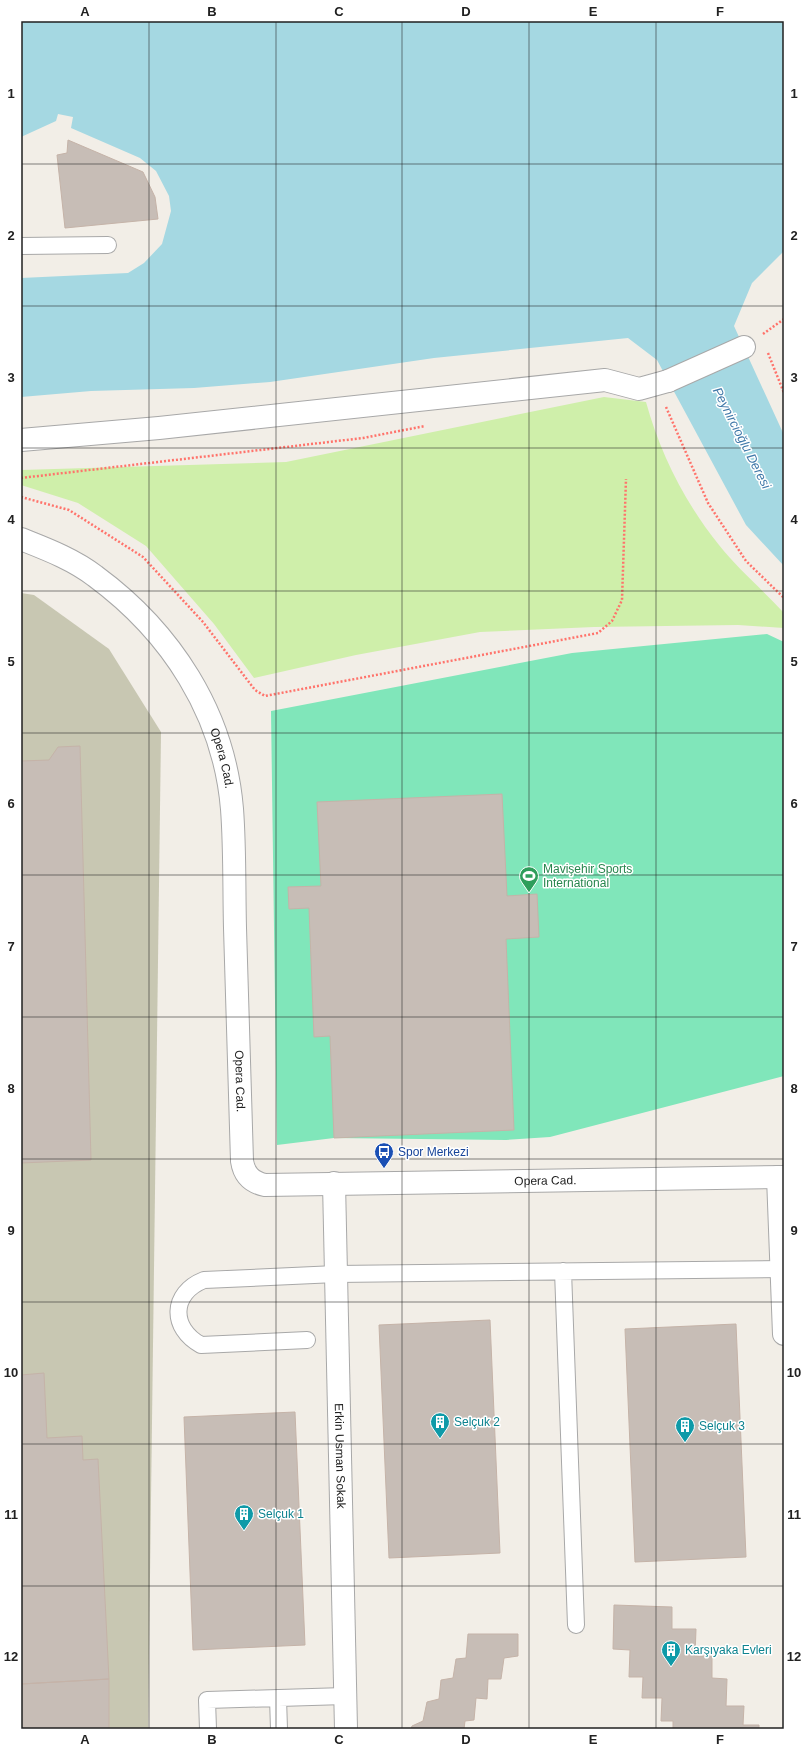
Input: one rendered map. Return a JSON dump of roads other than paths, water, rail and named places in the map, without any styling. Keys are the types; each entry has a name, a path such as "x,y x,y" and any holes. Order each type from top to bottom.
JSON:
{"street":[{"path":"21,440 159,428 605,380 639,389 662,383 744,347"},
{"name":"Opera Cad.","path":"21,539 60,556 94,575 125,601 156,631 179,659 201,700 221,749 232,808 243,1168 246,1174 258,1184 781,1177"},
{"path":"781,1177 784,1334"},
{"name":"Erkin Usman Sokak","path":"334,1183 346,1729"}],"lane":[{"path":"21,246 108,245"},
{"path":"307,1340 201,1345 191,1340 183,1332 179,1316 181,1300 186,1291 194,1284 204,1280 336,1274 783,1269"},
{"path":"563,1271 576,1625"},
{"path":"208,1729 207,1700 345,1696"},
{"path":"278,1698 279,1729"}],"water":[{"name":"Peynircioğlu Deresi","path":"21,21 784,21 784,251 752,283 734,326 784,435 784,566 746,525 657,360 628,338 434,358 270,382 194,388 91,391 21,397 21,278 128,273 144,263 162,244 171,211 169,196 156,171 140,158 71,128 73,117 58,114 56,121 21,137"}],"place":[{"name":"Mavişehir Sports International","path":"529,893"},
{"name":"Spor Merkezi","path":"384,1169"},
{"name":"Selçuk 2","path":"440,1439"},
{"name":"Selçuk 3","path":"685,1443"},
{"name":"Selçuk 1","path":"244,1531"},
{"name":"Karşıyaka Evleri","path":"671,1667"}]}
